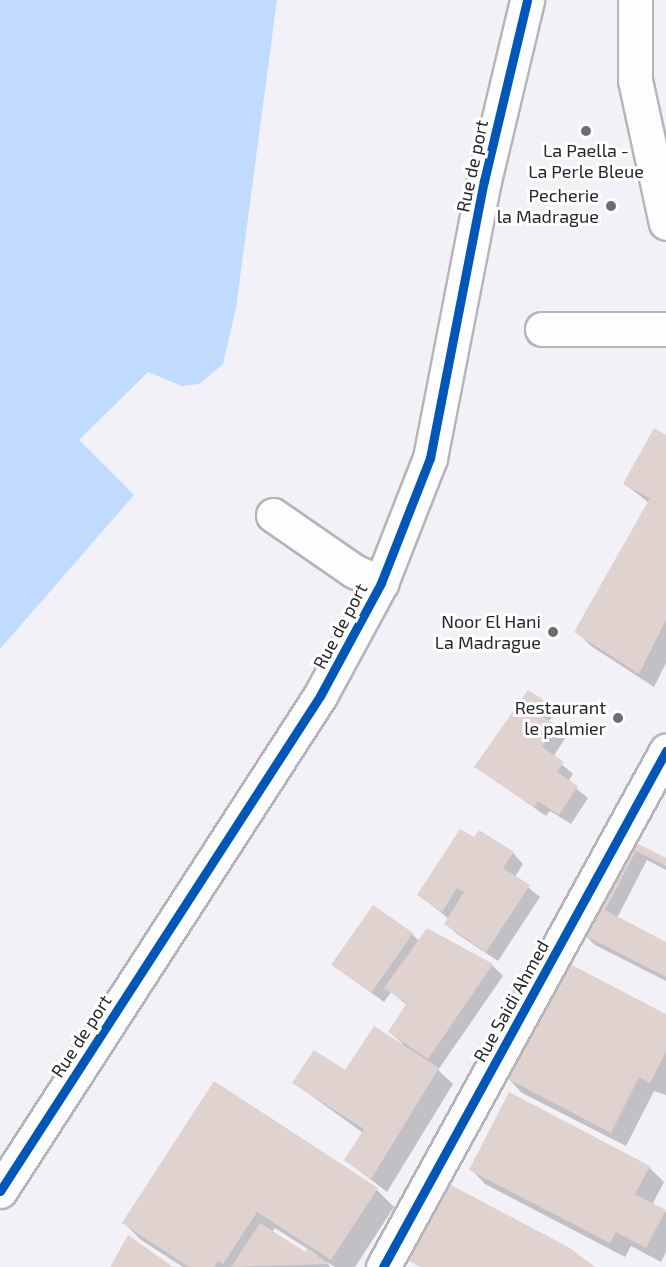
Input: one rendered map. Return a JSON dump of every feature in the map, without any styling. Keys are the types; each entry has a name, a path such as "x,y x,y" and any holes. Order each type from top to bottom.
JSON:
{"street":[{"name":"Rue de port","path":"0,1191 320,696 381,583 430,458 484,181 528,0"},
{"path":"635,0 635,80 666,223"},
{"path":"542,329 666,329"},
{"path":"273,514 354,571 381,583"},
{"name":"Rue Saidi Ahmed","path":"383,1267 666,751"}],"water":[{"path":"0,0 277,0 236,308 223,364 199,384 182,386 148,372 79,440 134,495 0,649"}],"building":[{"path":"654,428 666,435 666,620 639,674 574,632 650,498 623,484"},
{"path":"528,690 545,701 537,713 556,725 542,747 564,762 557,772 578,786 559,815 538,801 534,807 474,767"},
{"path":"460,829 474,837 479,830 514,852 503,868 530,885 486,952 444,924 464,892 457,888 442,912 417,895"},
{"path":"631,840 666,858 666,866 636,851 605,910 666,942 666,977 582,934"},
{"path":"373,905 413,933 371,993 331,965"},
{"path":"427,928 493,964 428,1059 388,1032 407,1003 384,988"},
{"path":"566,962 666,1014 666,1052 650,1083 639,1077 611,1133 506,1078"},
{"path":"374,1026 439,1068 371,1179 344,1160 364,1129 292,1083 314,1050 345,1070"},
{"path":"214,1081 378,1188 331,1260 257,1212 223,1264 218,1261 214,1267 189,1267 122,1223"},
{"path":"509,1092 650,1166 635,1194 666,1210 646,1248 616,1232 610,1243 469,1170"},
{"path":"449,1184 570,1248 595,1267 420,1267 409,1261"},
{"path":"260,1223 305,1252 307,1249 329,1264 231,1267"},
{"path":"128,1235 173,1267 110,1267"}],"cycle path":[{"path":"0,1191 320,696 381,583 430,458 484,181 527,0"},
{"path":"383,1267 666,751"}],"place":[{"name":"La Paella - La Perle Bleue","path":"586,131"},
{"name":"Pecherie la Madrague","path":"611,206"},
{"name":"Noor El Hani La Madrague","path":"553,632"},
{"name":"Restaurant le palmier","path":"618,718"}]}
